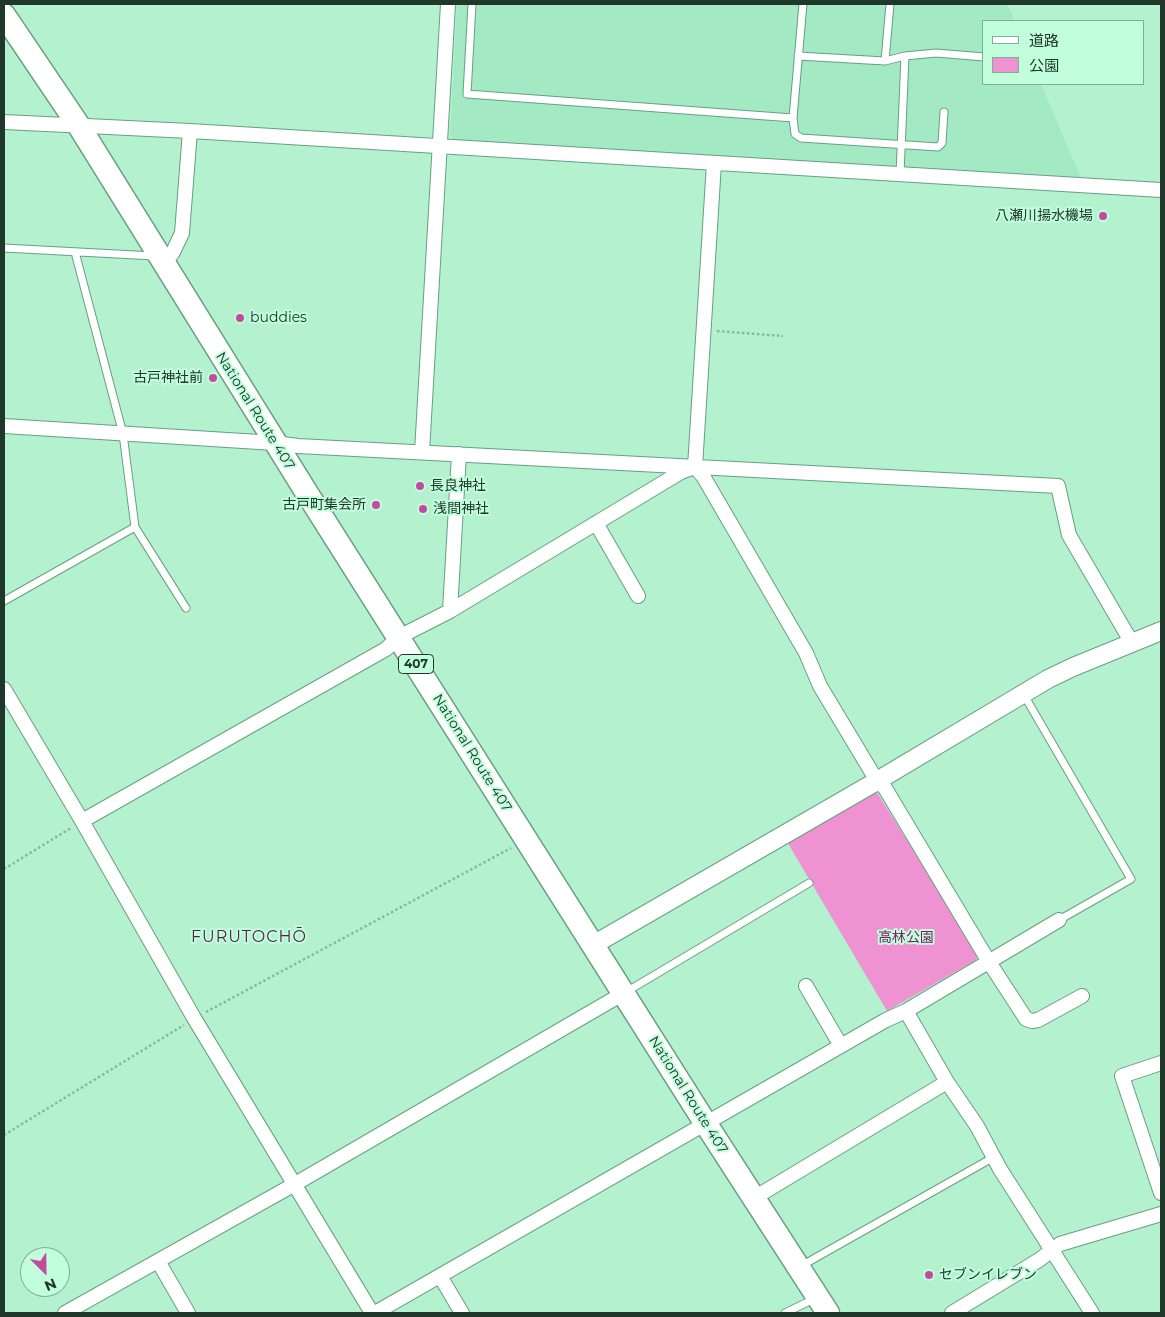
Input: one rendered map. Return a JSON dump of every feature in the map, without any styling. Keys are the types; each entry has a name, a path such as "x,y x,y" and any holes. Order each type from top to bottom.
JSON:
{"highway":[{"name":"National Route 407","path":"4,15 79,126 275,443 706,1124 823,1305"}],"street":[{"path":"422,452 448,4"},
{"path":"4,122 190,131 1161,190"},
{"path":"161,260 173,252 182,232 190,131"},
{"path":"714,163 695,467 703,476 801,645 820,686 877,781 885,788 1026,1019 1038,1020 1082,996"},
{"path":"4,426 298,446 1058,486 1069,535 1132,643"},
{"path":"450,611 459,454"},
{"path":"82,821 386,649 399,637 450,611 681,472 695,467"},
{"path":"596,523 638,596"},
{"path":"594,946 1048,679 1161,631"},
{"path":"4,689 82,821 194,1018 373,1313 886,1020 906,1011 1059,920"},
{"path":"806,986 841,1046"},
{"path":"65,1313 295,1184 624,993"},
{"path":"906,1011 947,1082 995,1156 1000,1169 1092,1313"},
{"path":"1161,1063 1122,1076 1161,1193"},
{"path":"754,1198 947,1082"},
{"path":"952,1313 974,1308 1060,1244 1161,1214"},
{"path":"158,1261 188,1313"},
{"path":"440,1276 462,1313"}],"lane":[{"path":"472,4 467,94 793,118"},
{"path":"802,4 793,118 795,134 801,138 938,147 942,143 944,112"},
{"path":"885,61 890,4"},
{"path":"798,56 885,61 905,56 936,53 982,57"},
{"path":"900,174 905,56"},
{"path":"4,248 161,260"},
{"path":"75,252 123,434 135,527 186,608"},
{"path":"4,601 135,527"},
{"path":"1024,694 1131,879 1059,920"},
{"path":"624,993 809,883"},
{"path":"798,1267 995,1156"},
{"path":"785,1313 823,1305"}],"path":[{"path":"704,330 783,336"},
{"path":"4,868 82,821"},
{"path":"4,1135 194,1018 511,848 524,837"}],"shaded area":[{"path":"457,4 1007,4 1015,20 982,20 982,85 1041,85 1081,178 455,140 450,136"}],"green space":[{"name":"高林公園","path":"873,790 878,794 978,954 976,960 887,1011 786,840"}],"place":[{"name":"八瀬川揚水機場","path":"1103,216"},
{"name":"buddies","path":"240,318"},
{"name":"古戸神社前","path":"213,378"},
{"name":"長良神社","path":"420,486"},
{"name":"古戸町集会所","path":"376,505"},
{"name":"浅間神社","path":"423,509"},
{"name":"セブンイレブン","path":"929,1275"}],"district":[{"name":"FURUTOCHŌ","path":"249,937"}]}
